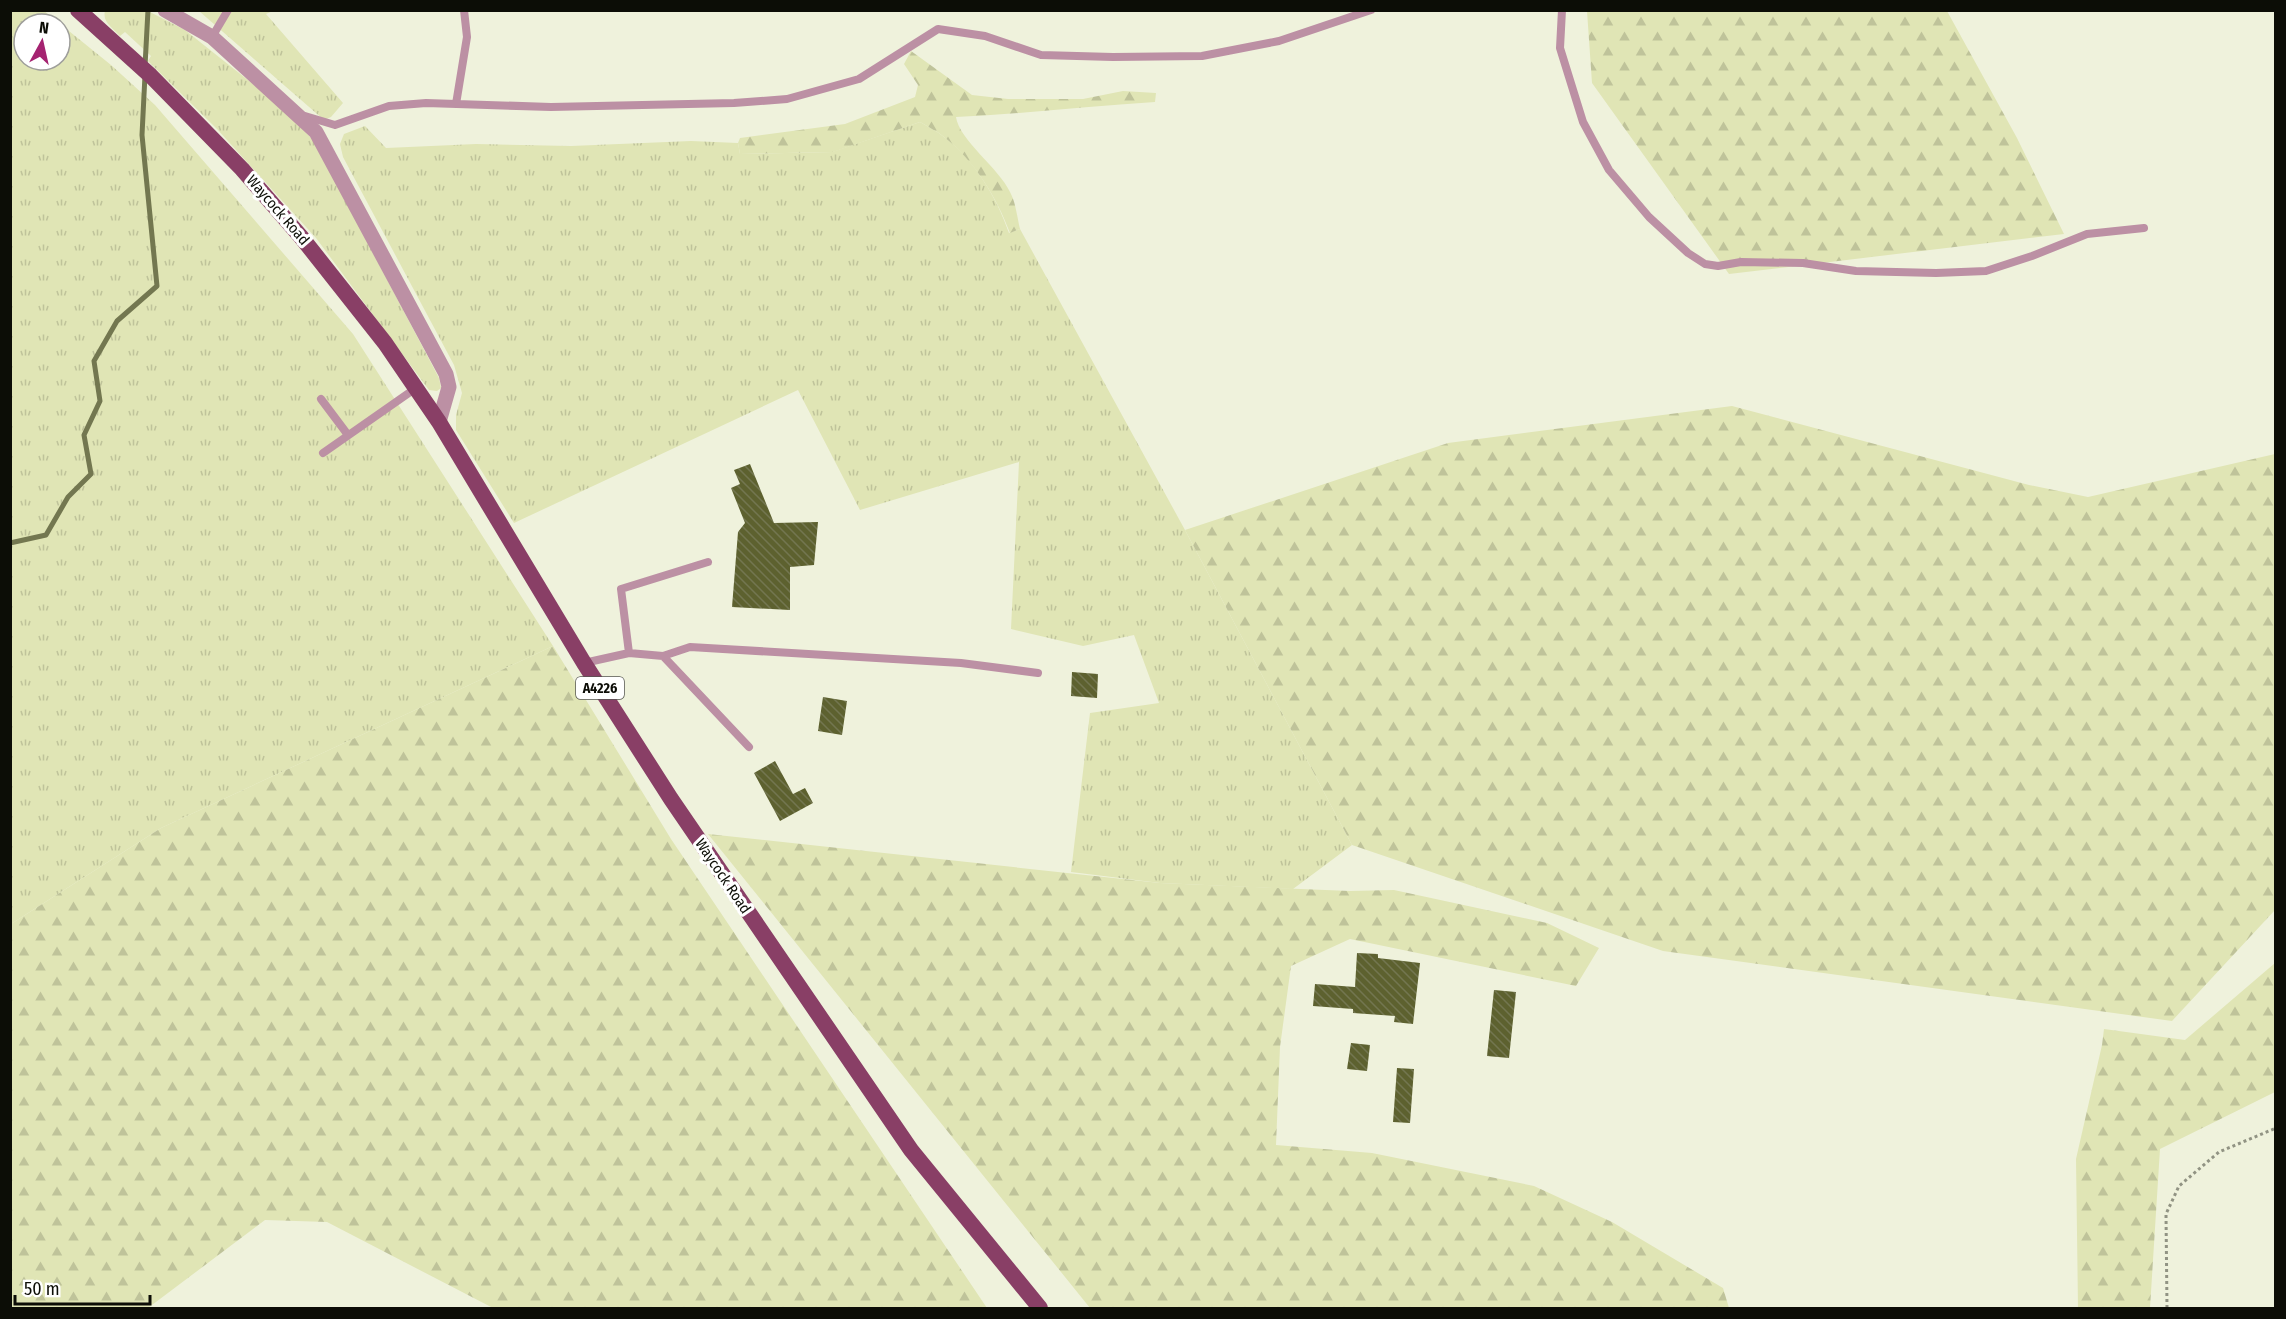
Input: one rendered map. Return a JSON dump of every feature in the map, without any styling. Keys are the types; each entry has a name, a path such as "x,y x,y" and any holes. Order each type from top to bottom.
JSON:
{"main road":[{"name":"Waycock Road","path":"84,16 150,76 242,169 351,298 439,422 584,663 671,799 886,1114 943,1191 1040,1308"}],"street":[{"path":"165,10 212,37 316,132 446,374 449,387 439,422"}],"lane":[{"path":"212,37 228,10"},
{"path":"456,104 466,37 464,10"},
{"path":"295,113 335,125 389,106 426,103 551,107 734,103 787,99 859,79 938,29 985,36 1041,55 1202,56 1279,41 1371,10"},
{"path":"1562,10 1560,48 1583,122 1609,170 1649,217 1689,253 1705,264 1718,266 1742,262 1803,263 1867,272 1986,271 2087,234 2144,228"},
{"path":"323,453 416,388"},
{"path":"321,399 348,435"},
{"path":"628,653 621,589 708,562"},
{"path":"584,663 628,653 663,656 690,647 962,663 1038,674"},
{"path":"663,656 748,747"}],"path":[{"path":"2167,1308 2166,1214 2178,1186 2219,1152 2276,1128"}],"green space":[{"path":"43,10 45,12 12,12 12,72 72,72 72,33 155,105 353,334 553,646 161,828 11,924 10,11"},
{"path":"105,11 148,11 185,30 283,108 314,141 439,378 441,388 437,391 429,390 316,238 217,129 148,61 151,56 125,32 120,36 111,27 105,18"},
{"path":"199,11 273,11 266,14 343,103 331,117 324,120"},
{"path":"1587,11 1947,11 2017,138 2064,234 1729,274 1592,83"},
{"path":"911,51 972,95 1008,99 1083,99 1123,91 1156,93 1155,102 956,117 964,135 1005,183 1012,196 1020,229 1010,233 991,193 975,168 955,146 920,122 833,152 740,154 738,143 740,138 845,124 915,97 918,85 904,64"},
{"path":"920,122 955,146 975,168 998,206 1009,233 1020,229 1185,530 1352,845 1293,889 1160,883 1071,872 1090,713 1159,703 1134,635 1083,646 1011,629 1019,462 860,510 798,390 514,523 456,430 456,415 462,393 454,365 343,157 340,144 344,134 365,126 386,148 476,144 571,146 691,141 738,143 740,154 832,152"},
{"path":"1732,406 2029,485 2088,497 2275,454 2275,910 2172,1021 1663,951 1352,845 1185,530 1448,443"},
{"path":"553,646 671,839 987,1308 493,1308 327,1222 265,1220 148,1308 11,1308 11,924 161,828"},
{"path":"708,834 1160,883 1350,891 1394,890 1547,923 1599,948 1576,986 1350,939 1291,966 1280,1047 1276,1145 1372,1153 1534,1186 1612,1222 1723,1288 1729,1308 1090,1308"},
{"path":"2275,963 2275,1092 2160,1149 2150,1308 2078,1308 2076,1159 2104,1029 2185,1040"}],"building":[{"path":"750,464 774,523 818,522 814,565 790,567 790,610 732,607 738,532 745,523 731,488 740,484 734,470"},
{"path":"1072,672 1098,674 1097,698 1071,696"},
{"path":"823,697 847,701 842,735 818,731"},
{"path":"775,761 793,794 805,788 813,803 780,821 754,773"},
{"path":"1357,953 1378,954 1378,958 1420,963 1413,1024 1394,1022 1395,1016 1353,1013 1353,1009 1313,1006 1315,984 1355,987"},
{"path":"1494,990 1516,992 1509,1058 1487,1056"},
{"path":"1351,1043 1370,1045 1367,1071 1347,1069"},
{"path":"1397,1068 1414,1069 1410,1123 1393,1122"}],"waterway":[{"path":"145,66 148,10"},
{"path":"10,543 46,535 68,497 91,474 84,435 100,401 94,361 117,321 157,286 142,135 145,75"}]}
